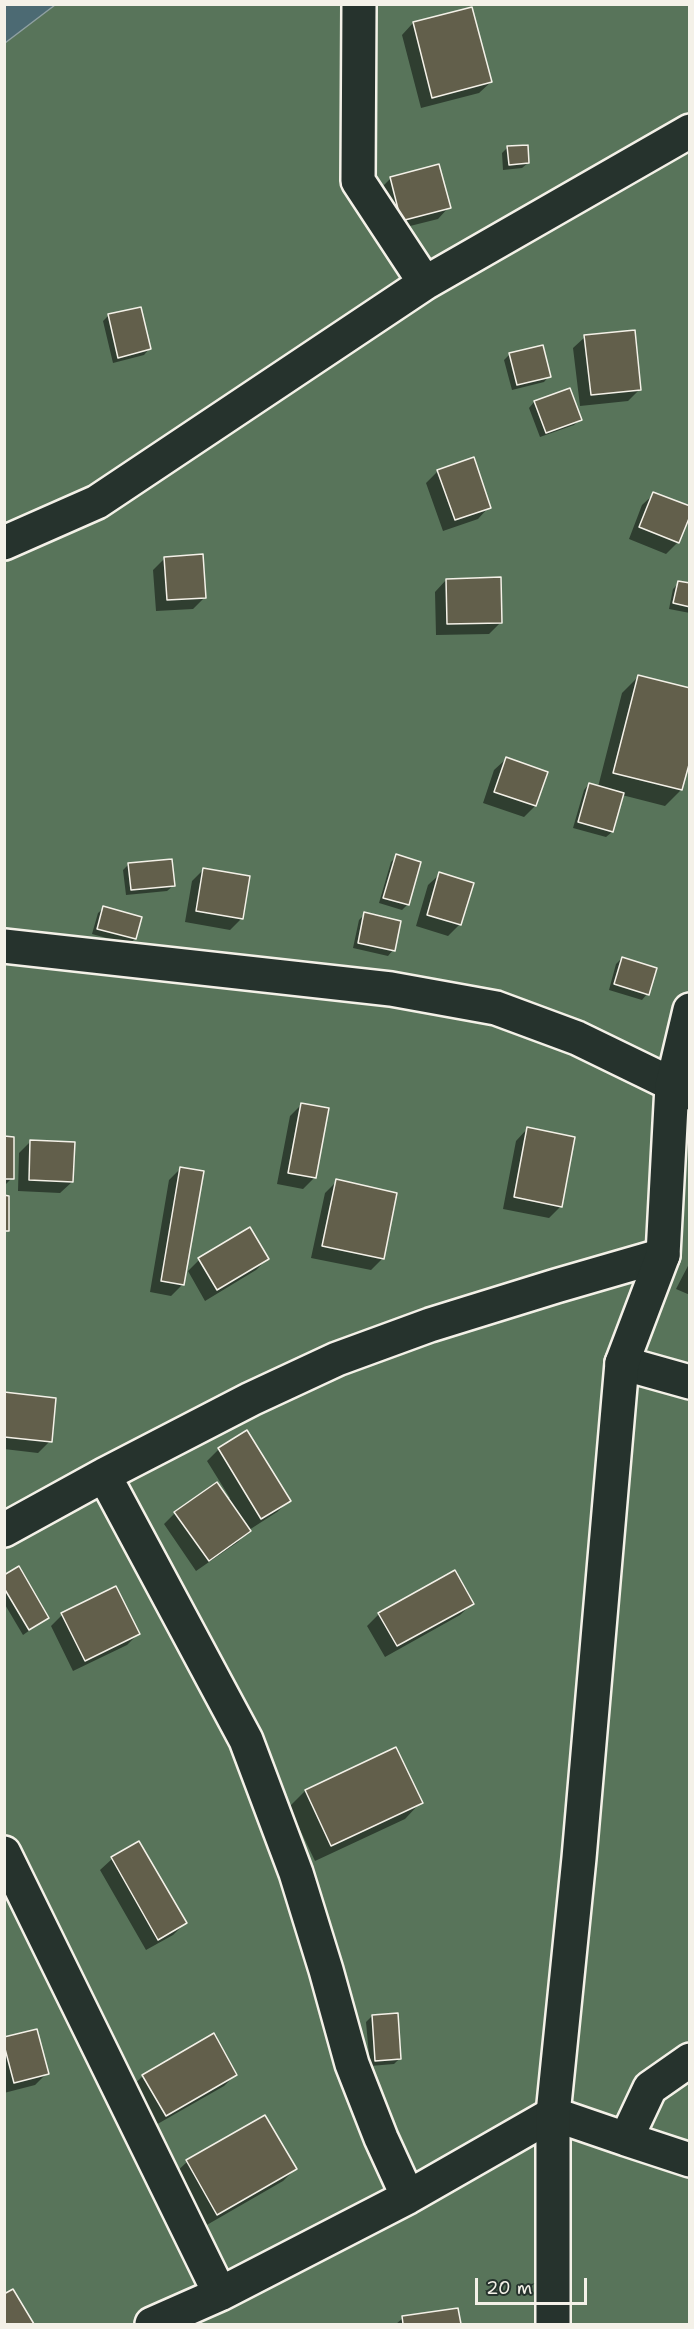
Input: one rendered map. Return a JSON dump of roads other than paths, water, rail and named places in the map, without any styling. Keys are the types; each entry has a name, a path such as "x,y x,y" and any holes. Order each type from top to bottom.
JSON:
{"street":[{"path":"359,4 358,181 425,283"},
{"path":"4,543 97,502 425,283 690,131"},
{"path":"4,946 391,989 496,1008 577,1038 681,1090"},
{"path":"553,2325 553,2114 579,1858 622,1363 663,1255 690,1010"},
{"path":"4,1530 251,1399 337,1359 430,1325 663,1255"},
{"path":"622,1363 690,1382"},
{"path":"104,1475 246,1740 296,1873 352,2064 381,2138 408,2197"},
{"path":"4,1853 220,2294"},
{"path":"626,2139 650,2088 690,2060"},
{"path":"152,2325 220,2294 408,2197 553,2114 690,2160"}],"water":[{"path":"5,4 55,4 55,5 5,43"}]}
